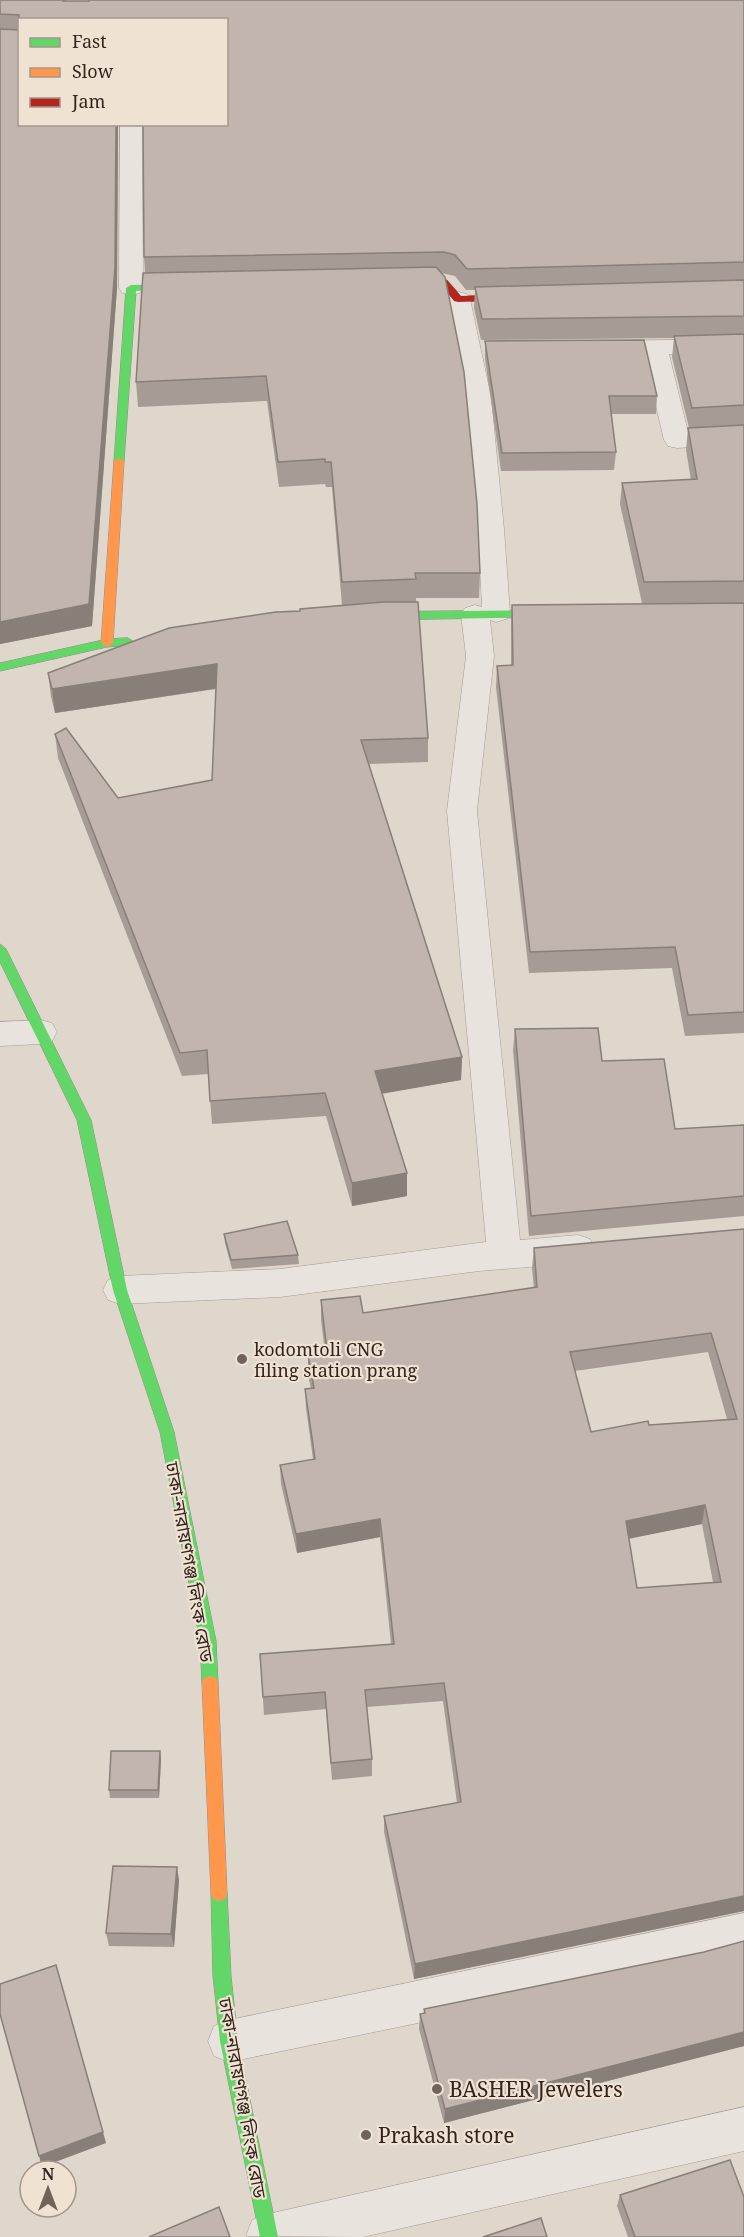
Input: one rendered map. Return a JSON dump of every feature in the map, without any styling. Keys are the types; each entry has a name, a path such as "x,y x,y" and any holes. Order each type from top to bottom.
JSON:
{"main road":[{"path":"386,283 444,282 458,299 529,297"},
{"path":"107,643 131,288 201,287"},
{"path":"362,617 485,613 567,614"},
{"path":"0,667 107,643 143,642"},
{"name":"ঢাকা-নারায়ণগঞ্জ লিংক রোড","path":"0,949 84,1120 120,1290 167,1432 208,1641 222,1976 228,2041 268,2237"}],"street":[{"path":"131,126 131,288"},
{"path":"458,299 480,350 478,397 483,440 485,613 462,811 504,1256"},
{"path":"582,349 744,346"},
{"path":"655,347 677,440 744,435"},
{"path":"0,1034 41,1032"},
{"path":"120,1290 280,1283 607,1246"},
{"path":"228,2041 744,1933"},
{"path":"268,2237 744,2129"}],"building":[{"path":"0,0 744,0 744,262 467,269 455,255 444,252 144,257 143,126 228,126 228,18 19,18 19,15 0,14"},
{"path":"0,29 18,30 18,126 116,126 115,267 89,604 0,622"},
{"path":"436,267 445,277 464,372 477,504 480,573 415,573 416,579 342,582 331,462 325,462 325,459 278,462 266,376 136,382 143,273"},
{"path":"744,280 744,316 482,319 475,287"},
{"path":"744,334 744,405 692,408 674,336"},
{"path":"644,340 657,396 609,396 616,452 502,453 485,341"},
{"path":"744,425 744,581 644,582 622,483 697,479 688,428"},
{"path":"383,602 418,602 428,738 361,740 462,1057 375,1071 407,1173 352,1183 325,1093 210,1101 207,1050 180,1053 55,734 66,728 118,798 212,780 217,664 52,689 48,673 169,628 276,612 300,611 300,609"},
{"path":"744,603 744,1012 688,1015 675,947 530,952 497,666 513,665 512,605"},
{"path":"598,1028 602,1061 664,1059 675,1129 744,1125 744,1196 531,1216 515,1029"},
{"path":"287,1221 298,1255 231,1260 224,1234"},
{"path":"744,1229 744,1896 415,1964 384,1816 461,1802 444,1683 365,1690 372,1759 331,1763 325,1692 263,1697 260,1654 394,1644 380,1519 296,1534 280,1465 315,1459 305,1389 314,1388 308,1355 327,1351 321,1300 360,1296 363,1313 537,1287 534,1248","holes":["711,1333 737,1419 649,1425 648,1421 591,1432 570,1352","705,1505 721,1582 637,1588 626,1521"]},
{"path":"111,1751 160,1751 158,1790 109,1790"},
{"path":"113,1866 177,1867 171,1934 106,1933"},
{"path":"744,1941 744,2032 445,2109 420,2014 425,2013 424,2009 704,1952"},
{"path":"56,1965 103,2132 39,2156 0,2014 0,1984"},
{"path":"730,2160 744,2197 744,2237 635,2237 620,2195"},
{"path":"219,2207 230,2237 149,2237"},
{"path":"541,2218 547,2237 483,2237"}],"traffic: fast":[{"path":"119,461 131,288 188,287"},
{"path":"375,616 555,614"},
{"path":"0,667 107,643 128,642"},
{"path":"0,949 84,1120 120,1290 167,1432 208,1641 210,1683"},
{"path":"219,1893 222,1976 229,2041 269,2237"}],"traffic: slow":[{"path":"107,643 119,461"},
{"path":"210,1683 219,1893"}],"traffic: jam":[{"path":"404,283 444,282 458,299 519,297"}],"place":[{"name":"kodomtoli CNG filing station prang","path":"242,1359"},
{"name":"BASHER Jewelers","path":"437,2089"},
{"name":"Prakash store","path":"366,2135"}]}
